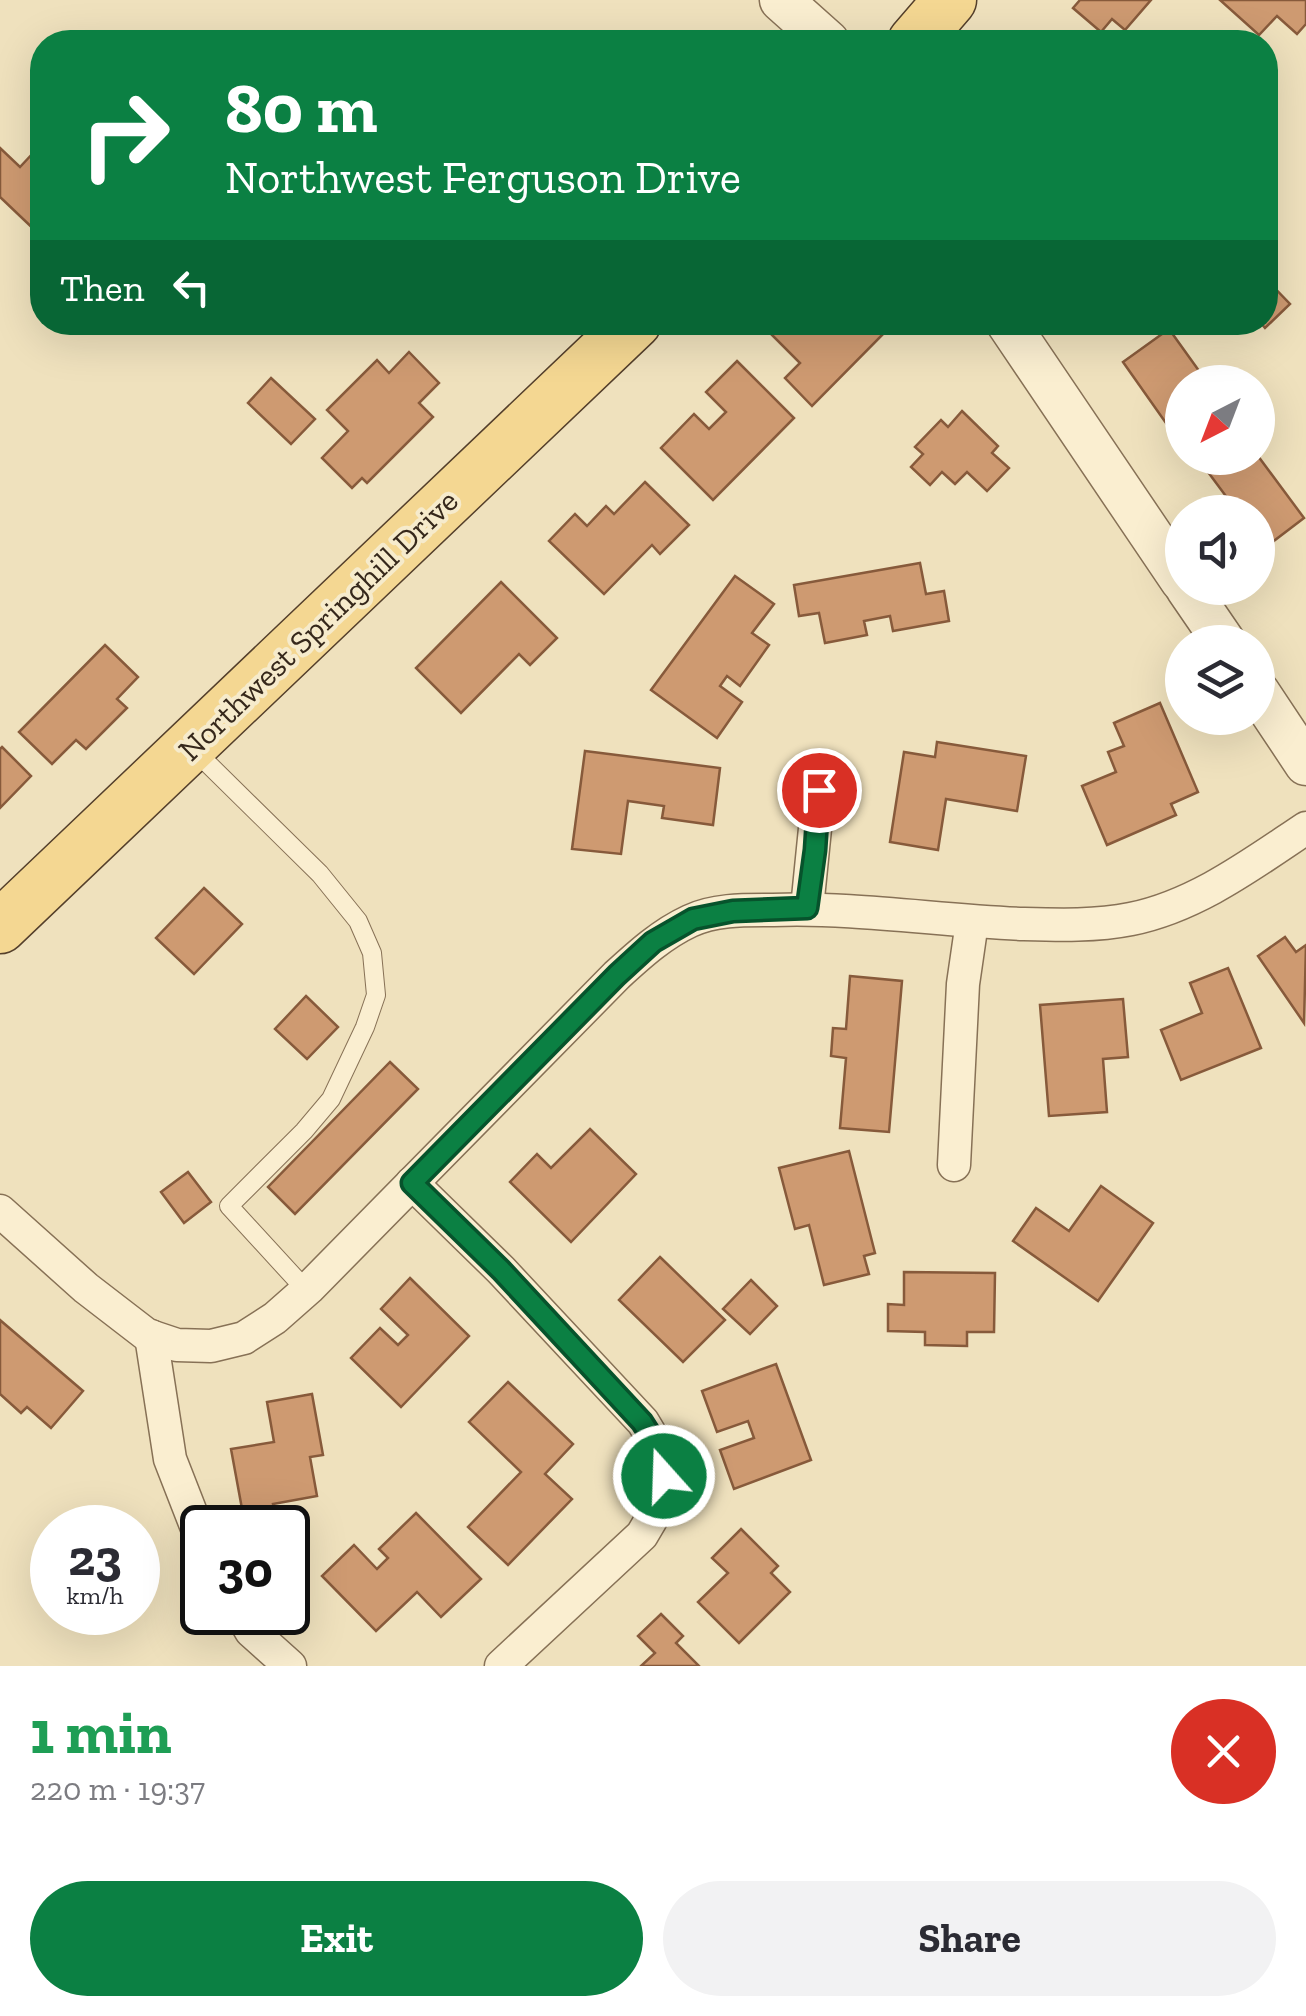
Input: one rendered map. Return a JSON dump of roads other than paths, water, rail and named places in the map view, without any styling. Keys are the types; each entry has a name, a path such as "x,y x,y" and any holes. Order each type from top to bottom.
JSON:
{"main road":[{"path":"924,30 950,0"},
{"name":"Northwest Springhill Drive","path":"0,927 621,335"}],"street":[{"path":"781,0 815,30"},
{"path":"1016,335 1165,556"},
{"path":"1275,718 1306,764"},
{"path":"807,908 819,790"},
{"path":"0,1211 86,1288 151,1336 176,1345 211,1346 244,1338 275,1318 306,1290 617,975 653,942 693,919 733,911 807,908 972,922 1087,924 1131,919 1169,908 1212,888 1306,828"},
{"path":"954,1165 964,984 972,922"},
{"path":"412,1183 501,1270 642,1422 658,1447 664,1476 659,1506 642,1535 501,1666"},
{"path":"151,1336 170,1459 188,1505"},
{"path":"255,1635 290,1666"}],"lane":[{"path":"190,746 320,874 358,920 372,953 376,995 331,1100 230,1206 306,1290"}]}
